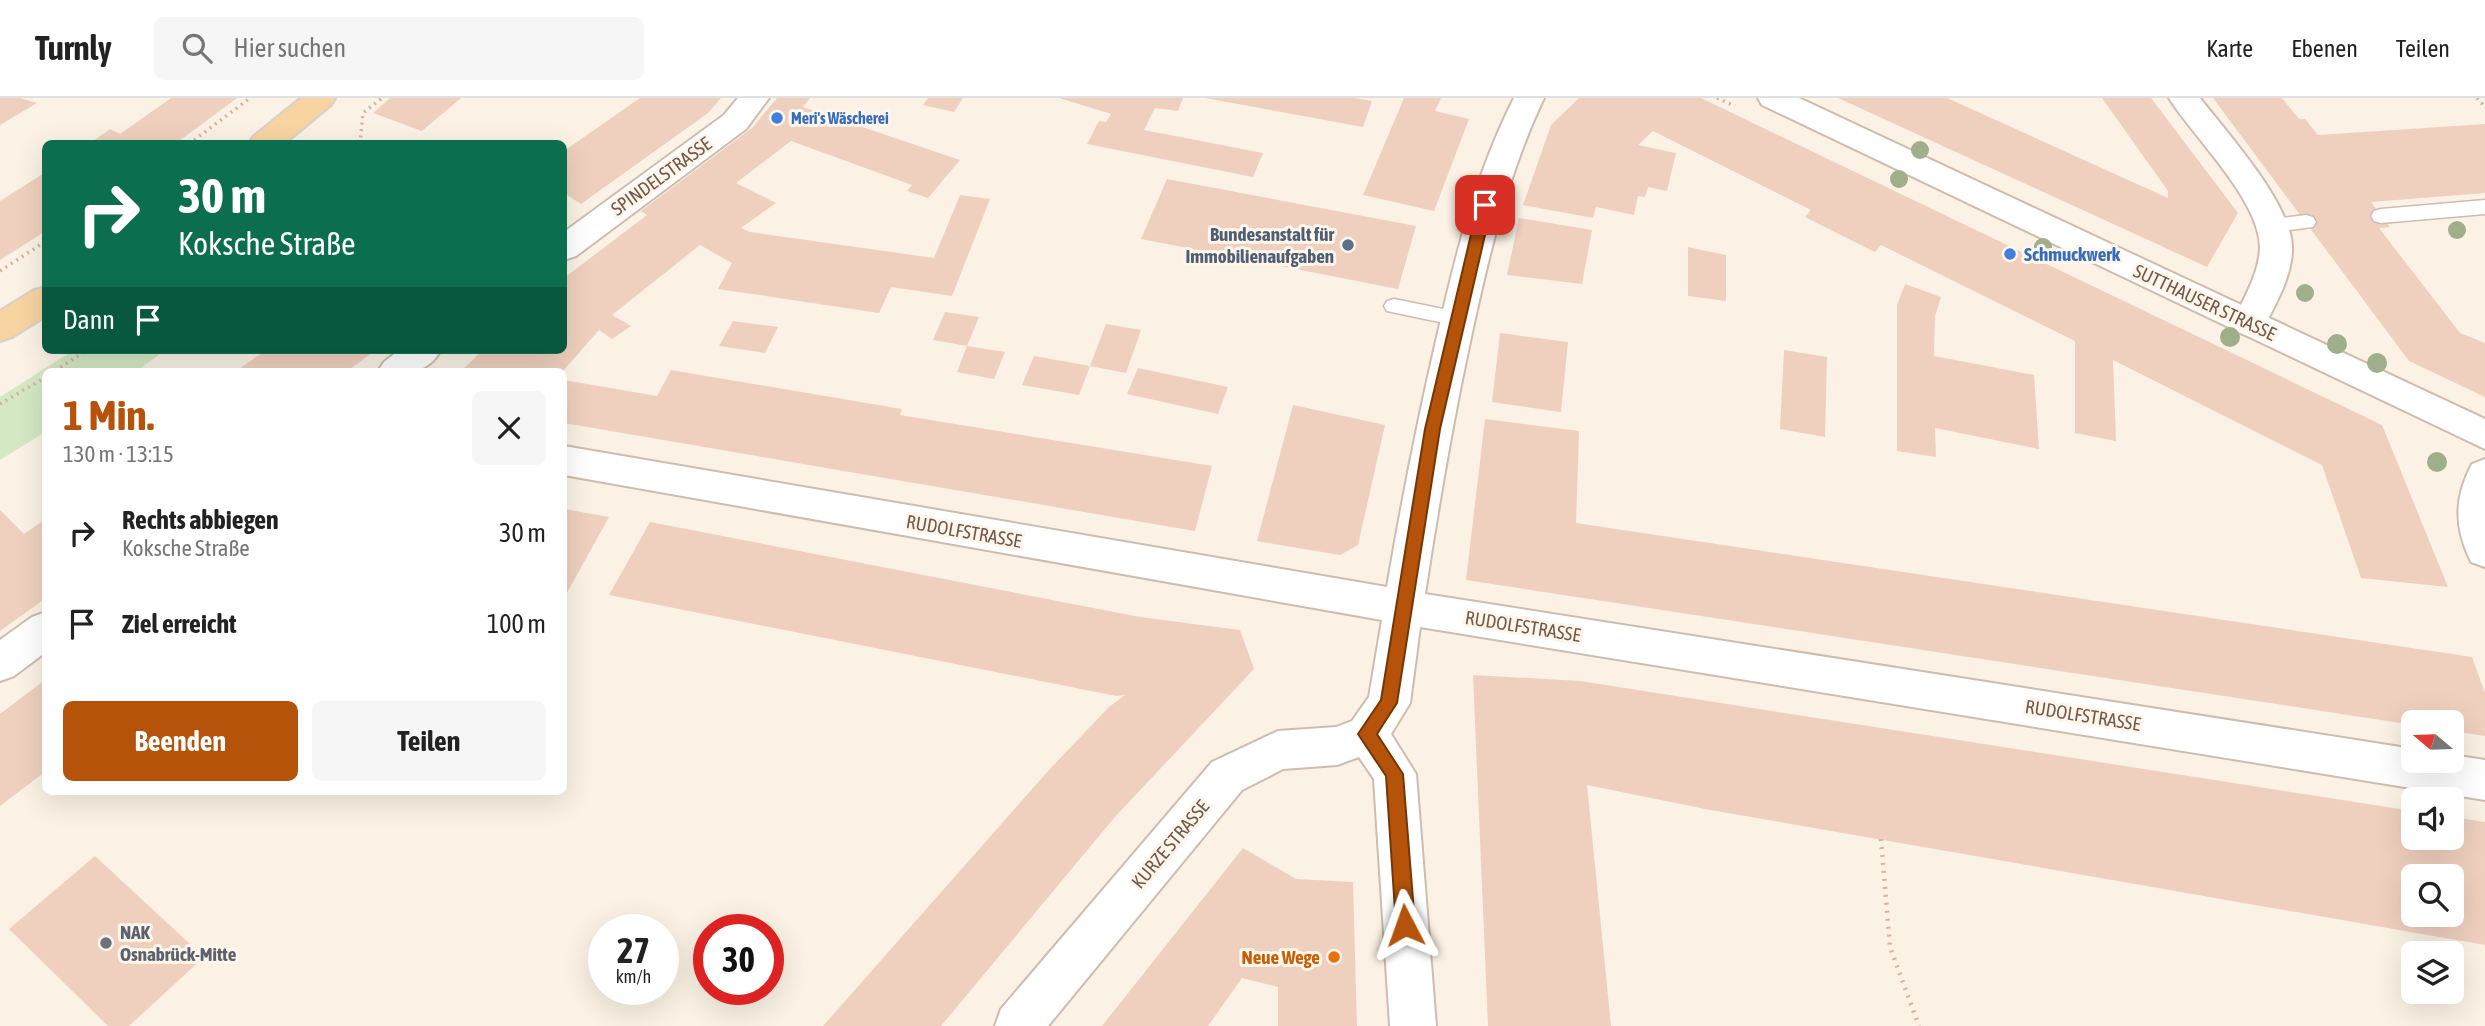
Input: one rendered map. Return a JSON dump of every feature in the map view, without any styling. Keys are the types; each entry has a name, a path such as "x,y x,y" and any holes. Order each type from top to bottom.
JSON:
{"main road":[{"path":"269,140 320,98"},
{"path":"0,328 42,302"}],"street":[{"name":"SPINDELSTRASSE","path":"567,246 735,122 754,98"},
{"path":"1413,1026 1395,774 1367,734 1389,703 1433,429 1485,205 1529,98"},
{"name":"SUTTHAUSER STRASSE","path":"1773,98 2485,435"},
{"path":"2184,98 2262,204 2273,225 2277,246 2273,266 2249,323"},
{"path":"400,368 419,354"},
{"name":"RUDOLFSTRASSE","path":"567,461 1403,607 2485,780"},
{"path":"2485,474 2476,495 2474,517 2485,551"},
{"path":"0,663 42,632"},
{"name":"KURZE STRASSE","path":"1018,1026 1227,776 1278,750 1337,747 1367,734"}],"lane":[{"path":"2381,216 2485,207"},
{"path":"2273,225 2306,222"},
{"path":"1394,306 1458,319"}],"path":[{"path":"194,140 250,98"},
{"path":"360,140 363,113 382,98"},
{"path":"2477,98 2485,107"},
{"path":"0,271 42,244"},
{"path":"60,368 81,354"},
{"path":"0,404 42,379"},
{"path":"1881,839 1891,947 1919,1026"}],"green space":[{"path":"68,354 160,354 141,368 46,368"},
{"path":"42,370 42,434 0,460 0,397"}],"building":[{"path":"0,98 20,98 37,103 0,125"},
{"path":"171,98 237,98 180,140 95,140 110,129 120,134"},
{"path":"390,98 461,98 422,131 373,113"},
{"path":"640,98 721,98 708,113 581,204 567,195 567,149"},
{"path":"777,98 810,98 803,107 960,160 928,198 907,191 912,185 791,141 736,183 776,203 741,228 750,232 934,258 960,195 990,199 952,296 891,287 879,313 718,289 732,263 700,245 612,315 631,326 612,339 599,330 566,368 464,368 479,354 567,354 567,276 647,215 641,211 752,128"},
{"path":"928,98 963,98 954,112 923,105"},
{"path":"1059,98 1183,98 1178,111 1155,108 1144,130 1263,153 1253,177 1087,144 1099,121 1106,122 1111,114"},
{"path":"1205,98 1354,98 1372,101 1363,127"},
{"path":"1404,98 1441,98 1435,111 1469,119 1434,211 1363,195"},
{"path":"1579,98 1701,98 2382,425 2448,587 2361,578 2322,465 2113,360 2116,441 2075,433 2075,341 1881,245 1875,252 1805,217 1811,210 1653,131 1638,145 1676,153 1667,191 1648,187 1645,197 1638,196 1634,215 1596,207 1593,218 1523,205 1551,125"},
{"path":"1838,98 1947,98 2168,198 2168,191 2102,98 2151,98 2238,213 2207,267"},
{"path":"2213,98 2282,98 2299,119 2305,119 2318,135 2485,124 2485,193 2371,202 2390,227 2379,228 2460,333 2485,343 2485,397 2409,361"},
{"path":"42,175 42,234 0,260 0,201"},
{"path":"1167,179 1416,226 1398,289 1141,239"},
{"path":"1519,218 1592,230 1582,284 1507,275"},
{"path":"1688,247 1726,255 1726,301 1688,296"},
{"path":"1905,284 1941,297 1935,316 1934,356 2034,375 2039,449 1935,428 1936,457 1897,451 1897,305"},
{"path":"945,312 979,317 967,346 933,340"},
{"path":"733,321 778,327 765,353 719,346"},
{"path":"1106,324 1141,330 1126,373 1090,366"},
{"path":"1500,333 1568,342 1561,412 1492,402"},
{"path":"967,346 1005,352 994,379 957,372"},
{"path":"1784,350 1827,357 1825,437 1780,429"},
{"path":"260,354 370,354 351,368 240,368"},
{"path":"1034,356 1090,366 1079,395 1022,385"},
{"path":"1138,368 1228,387 1218,414 1127,394"},
{"path":"671,370 902,409 900,415 1212,466 1195,531 567,424 567,381 657,396"},
{"path":"1293,405 1385,425 1358,545 1340,555 1257,541"},
{"path":"1485,419 1579,431 1576,523 2472,657 2485,693 2485,736 2464,733 2464,710 2401,710 2401,723 1466,580"},
{"path":"0,510 24,534 42,522 42,601 0,631"},
{"path":"567,510 609,517 567,593"},
{"path":"650,522 1140,617 1240,630 1254,669 1114,818 941,1026 823,1026 1048,771 1109,707 1125,695 1116,696 609,595"},
{"path":"1473,675 1580,681 2401,809 2401,850 2464,850 2464,819 2485,822 2485,945 1705,809 1587,785 1611,1026 1488,1026"},
{"path":"42,682 42,774 0,806 0,714"},
{"path":"1243,848 1296,879 1353,882 1357,1026 1278,1026 1278,987 1242,978 1208,1026 1102,1026"},
{"name":"NAK Osnabrück-Mitte","path":"95,856 204,957 129,1026 108,1026 9,929"}],"place":[{"name":"Meri's Wäscherei","path":"777,118"},
{"name":"Bundesanstalt für Immobilienaufgaben","path":"1348,245"},
{"name":"Schmuckwerk","path":"2010,254"},
{"name":"NAK Osnabrück-Mitte","path":"106,943"},
{"name":"Neue Wege","path":"1334,957"}],"route":[{"path":"1405,925 1395,774 1367,734 1389,703 1433,429 1485,205"}]}
